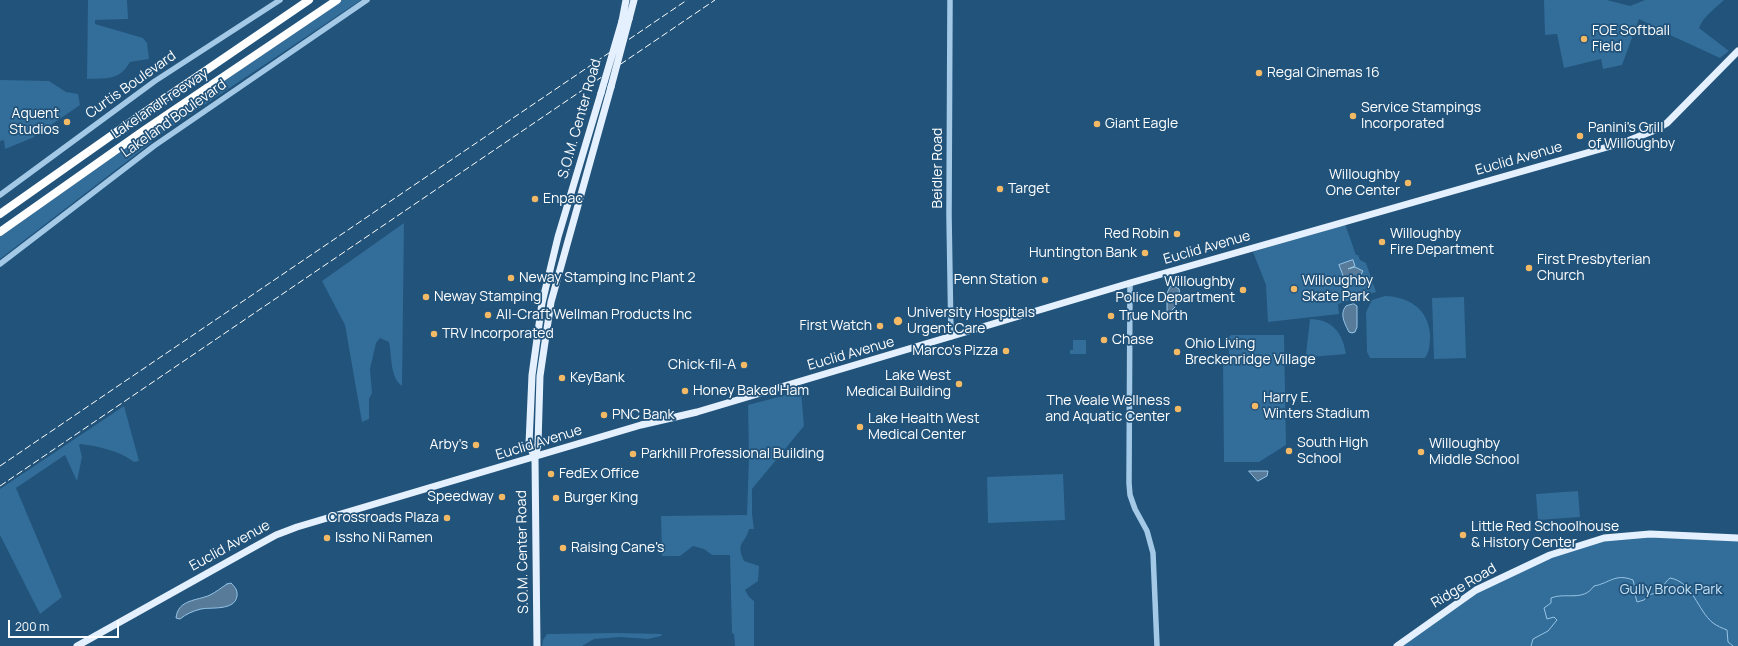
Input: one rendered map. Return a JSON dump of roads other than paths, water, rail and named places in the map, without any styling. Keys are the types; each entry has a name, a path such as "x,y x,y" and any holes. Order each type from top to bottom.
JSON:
{"highway":[{"name":"Lakeland Freeway","path":"0,214 166,97 309,0"},
{"name":"Lakeland Freeway","path":"0,232 167,114 337,0"}],"main road":[{"name":"S.O.M. Center Road","path":"534,458 529,444 532,375 542,303 558,237 602,93 622,21 626,0"},
{"name":"S.O.M. Center Road","path":"537,646 534,458 538,444 540,376 551,302 634,0"},
{"name":"Euclid Avenue","path":"77,646 276,535 297,527 635,427 702,411 1130,283 1625,142 1655,130 1667,123 1738,51"},
{"name":"Ridge Road","path":"1397,646 1417,630 1476,590 1550,555 1604,538 1650,534 1738,538"}],"street":[{"name":"Curtis Boulevard","path":"0,196 155,81 280,0"},
{"name":"Lakeland Boulevard","path":"0,264 154,146 367,0"},
{"name":"Beidler Road","path":"950,0 949,215 951,337"},
{"path":"1130,283 1129,483 1130,495 1135,509 1147,530 1153,553 1157,646"}],"waterway":[{"path":"1531,646 1533,639 1548,631 1557,620 1554,617 1547,619 1544,608 1551,603 1551,598 1557,596 1585,594 1594,586 1617,578 1627,578 1633,580 1637,602 1644,600 1648,595 1661,590 1670,578 1678,581 1684,585 1708,617 1715,624 1727,630 1728,642 1733,646"}],"railway":[{"path":"0,466 687,0"},
{"path":"0,486 715,0"}],"place":[{"name":"FOE Softball Field","path":"1584,39"},
{"name":"Regal Cinemas 16","path":"1259,73"},
{"name":"Service Stampings Incorporated","path":"1353,116"},
{"name":"Aquent Studios","path":"67,122"},
{"name":"Giant Eagle","path":"1097,124"},
{"name":"Panini's Grill of Willoughby","path":"1580,136"},
{"name":"Willoughby One Center","path":"1408,183"},
{"name":"Target","path":"1000,189"},
{"name":"Enpac","path":"535,199"},
{"name":"Red Robin","path":"1177,234"},
{"name":"Willoughby Fire Department","path":"1382,242"},
{"name":"Huntington Bank","path":"1145,253"},
{"name":"First Presbyterian Church","path":"1529,268"},
{"name":"Neway Stamping Inc Plant 2","path":"511,278"},
{"name":"Penn Station","path":"1045,280"},
{"name":"Willoughby Skate Park","path":"1294,289"},
{"name":"Willoughby Police Department","path":"1243,290"},
{"name":"Neway Stamping","path":"426,297"},
{"name":"All-Craft Wellman Products Inc","path":"488,315"},
{"name":"True North","path":"1111,316"},
{"name":"University Hospitals Urgent Care","path":"898,321"},
{"name":"First Watch","path":"880,326"},
{"name":"TRV Incorporated","path":"434,334"},
{"name":"Chase","path":"1104,340"},
{"name":"Marco's Pizza","path":"1006,351"},
{"name":"Ohio Living Breckenridge Village","path":"1177,352"},
{"name":"Chick-fil-A","path":"744,365"},
{"name":"KeyBank","path":"562,378"},
{"name":"Lake West Medical Building","path":"959,384"},
{"name":"Honey Baked Ham","path":"685,391"},
{"name":"Harry E. Winters Stadium","path":"1255,406"},
{"name":"The Veale Wellness and Aquatic Center","path":"1178,409"},
{"name":"PNC Bank","path":"604,415"},
{"name":"Lake Health West Medical Center","path":"860,427"},
{"name":"Arby's","path":"476,445"},
{"name":"South High School","path":"1289,451"},
{"name":"Willoughby Middle School","path":"1421,452"},
{"name":"Parkhill Professional Building","path":"633,454"},
{"name":"FedEx Office","path":"551,474"},
{"name":"Speedway","path":"502,497"},
{"name":"Burger King","path":"556,498"},
{"name":"Crossroads Plaza","path":"447,518"},
{"name":"Little Red Schoolhouse & History Center","path":"1463,535"},
{"name":"Issho Ni Ramen","path":"327,538"},
{"name":"Raising Cane's","path":"563,548"}],"park label":[{"name":"Gully Brook Park","path":"1671,590"}]}
